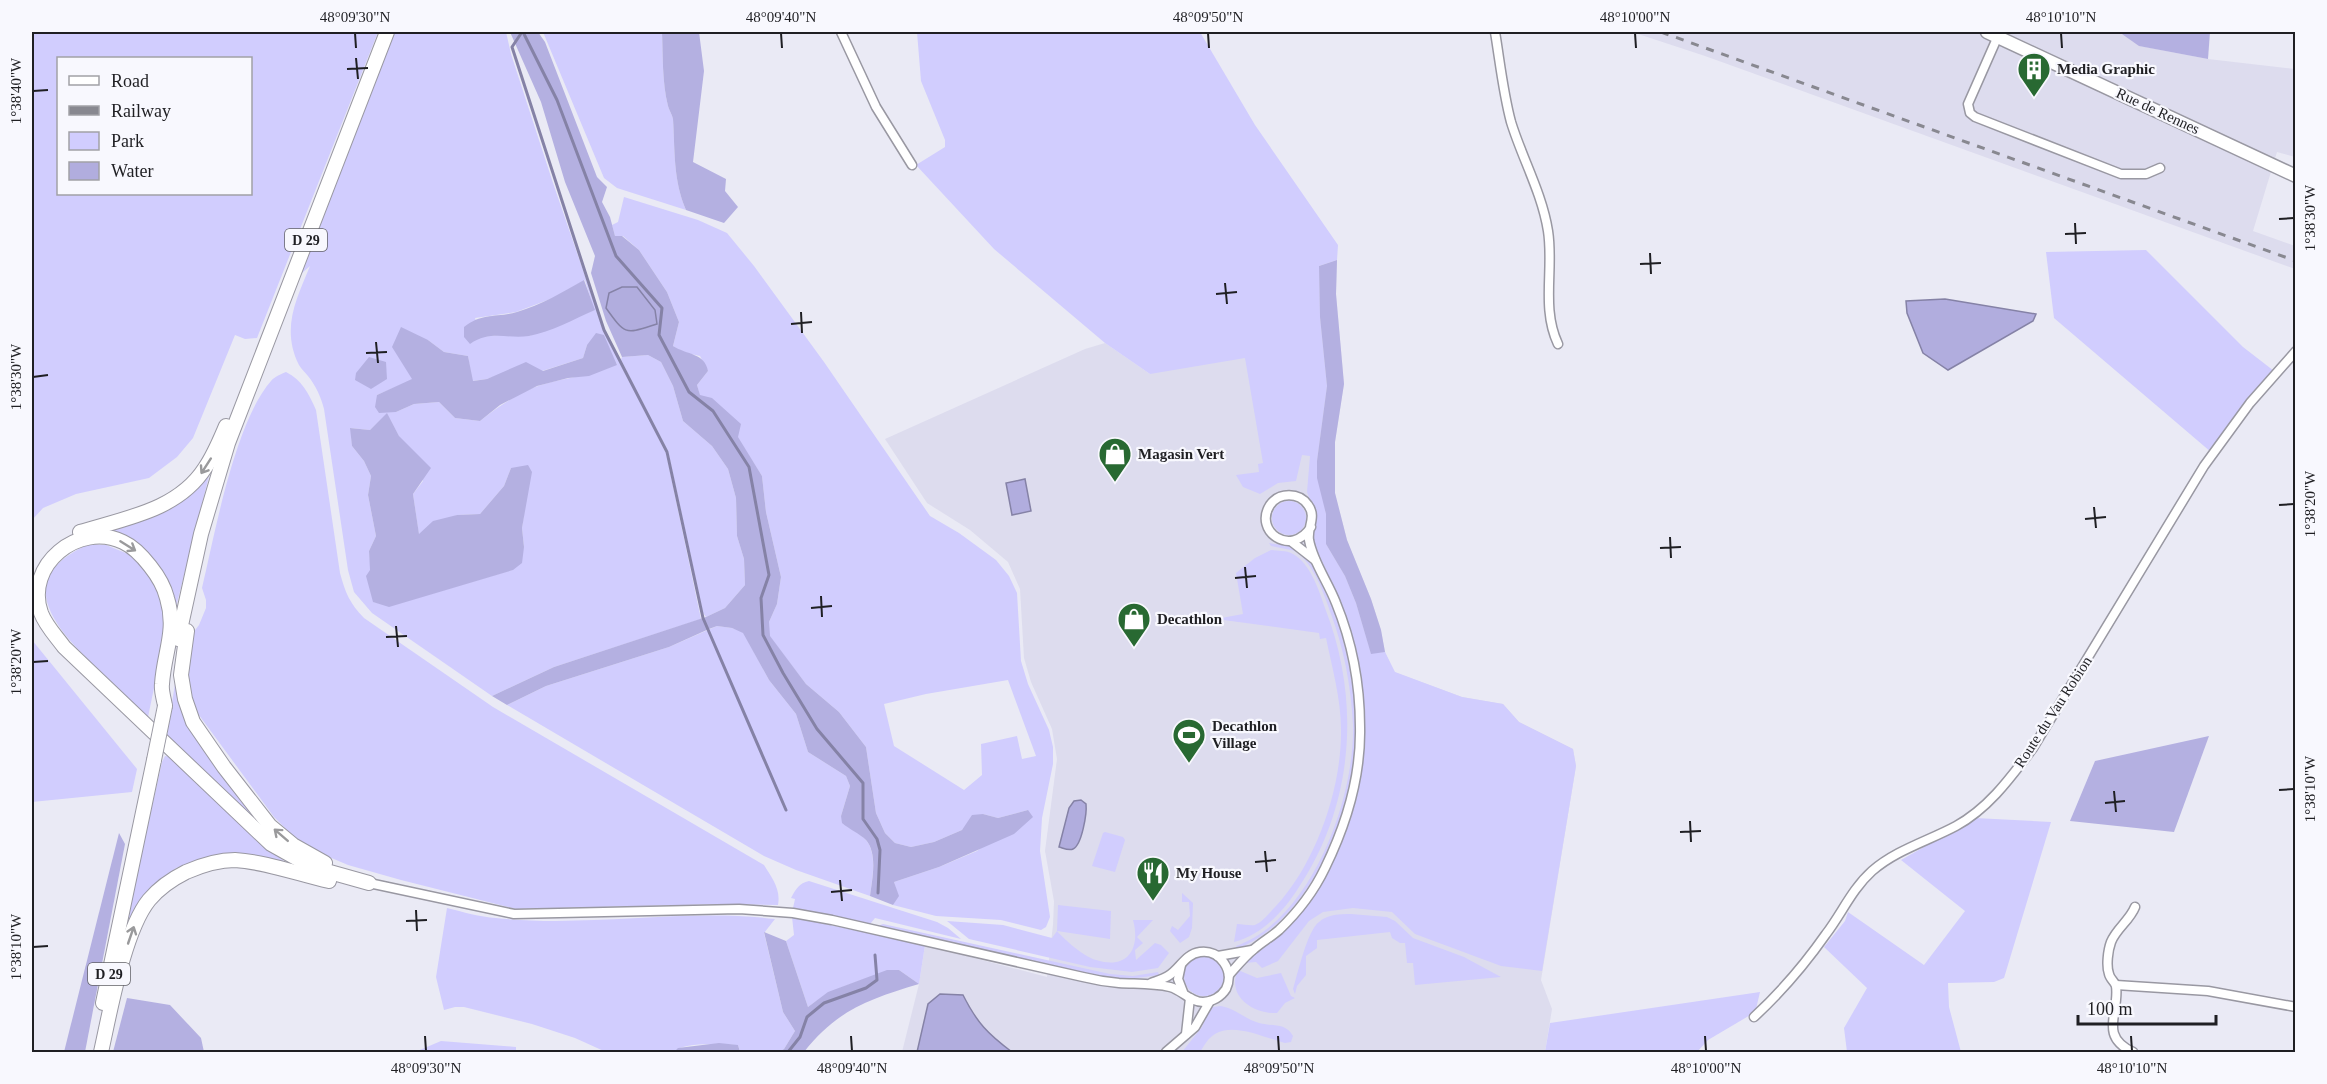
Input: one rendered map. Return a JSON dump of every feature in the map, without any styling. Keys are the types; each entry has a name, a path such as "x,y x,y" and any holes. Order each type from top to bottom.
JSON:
{"main road":[{"name":"D 29","path":"94,1053 190,578 214,488 245,397 387,32"},
{"name":"Rue de Rennes","path":"1992,34 2295,176"},
{"path":"32,593 37,568 47,553 60,541 76,533 152,510 186,490 205,469 230,417 245,397"},
{"path":"165,706 162,685 172,628 169,606 158,577 141,556 128,545 104,537 84,538 65,546 48,564 39,582 39,606 45,622 64,647 271,844 312,867 369,883"},
{"path":"190,578 191,611 181,675 185,699 193,722 260,814 281,836 311,857 369,883"},
{"path":"32,598 35,615 42,631 64,647"},
{"path":"101,1053 109,1015 134,926 150,900 169,882 203,865 234,861 260,864 330,881 369,883"}],"street":[{"path":"842,32 876,107 912,165"},
{"path":"1495,32 1503,87 1512,123 1540,199 1548,230 1550,251 1548,304 1552,331 1558,344"},
{"path":"1992,34 1968,104 1970,112 1975,117 2121,174 2146,174 2160,168"},
{"name":"Route du Vau Robion","path":"1754,1017 1777,996 1820,944 1844,909 1849,897 1873,870 1896,855 1958,825 1980,809 2007,783 2032,748 2209,458 2250,403 2295,351"},
{"path":"369,883 514,914 739,909 792,913 832,920 1083,978 1118,983 1150,983 1187,995 1196,1001 1210,1001 1220,996 1225,990 1229,975 1252,950 1288,921 1318,881 1346,814 1358,762 1360,730 1354,667 1336,603 1315,560 1309,541 1312,512 1307,503 1294,495 1285,495 1276,499 1266,513 1269,529 1279,539 1292,542 1315,560"},
{"path":"1292,542 1306,534 1311,528"},
{"path":"2128,1051 2118,1042 2113,1032 2116,985 2109,975 2109,954 2112,940 2132,916 2135,907"},
{"path":"1218,956 1252,950"},
{"path":"1186,1034 1187,995 1178,979 1181,966 1186,958 1204,951 1218,956 1225,963 1229,975"},
{"path":"1150,983 1168,976 1181,966"},
{"path":"2116,985 2208,991 2295,1007"},
{"path":"1166,1053 1195,1027 1210,1001"}],"shaded area":[{"path":"510,32 538,32 545,42 597,177 607,187 602,202 610,217 615,236 622,236 639,250 667,292 679,322 673,346 695,355 703,361 708,371 697,385 700,395 712,398 741,424 738,437 762,476 766,512 781,577 777,604 769,622 770,636 806,684 839,712 866,747 876,813 885,833 895,843 911,847 934,842 962,830 972,815 983,814 998,818 1028,810 1033,817 1014,834 939,867 894,882 899,896 893,905 870,896 873,860 870,846 864,838 842,823 841,816 850,786 846,776 808,752 796,714 769,680 743,633 732,628 717,626 669,647 546,686 507,705 492,696 554,667 706,617 725,608 745,585 744,559 737,536 736,498 728,469 712,446 683,421 673,386 661,362 648,355 622,357 606,321 591,273 595,256 565,182 541,102"},
{"path":"662,32 699,32 704,71 693,162 726,179 725,191 738,207 724,223 686,210 682,199 675,165 673,119 665,88"},
{"path":"1632,32 2119,32 2140,46 2208,59 2295,69 2295,157 2277,152 2253,231 2295,246 2295,269 1705,56"},
{"path":"2119,32 2210,32 2208,59 2139,46"},
{"path":"1337,260 1336,294 1344,384 1335,442 1335,493 1347,540 1371,599 1385,652 1394,672 1462,697 1503,704 1519,722 1573,749 1576,766 1541,980 1552,1009 1545,1052 902,1052 919,984 925,945 1047,977 1054,901 1045,851 1057,759 1052,729 1031,682 1024,658 1020,589 1008,562 970,530 927,503 885,439 1085,349 1105,343 1150,374"},
{"path":"1337,260 1336,294 1344,384 1335,442 1335,493 1347,540 1381,630 1385,652 1371,654 1356,603 1345,576 1326,544 1326,514 1317,478 1317,461 1327,386 1320,317 1319,266"},
{"path":"584,280 595,310 529,336 492,336 470,344 464,337 464,327 477,319 526,309"},
{"path":"401,327 428,340 444,352 468,356 473,381 487,379 526,362 543,371 583,358 587,345 596,333 604,335 617,365 589,376 568,378 537,386 500,405 480,421 455,418 439,402 414,404 396,412 379,413 375,407 377,395 412,379 392,347"},
{"path":"369,357 386,362 387,379 371,389 355,380 356,373"},
{"path":"387,413 399,436 431,468 413,494 419,534 433,521 457,515 480,514 504,486 511,468 528,465 532,472 522,528 524,547 522,563 513,570 389,607 373,602 366,576 370,570 369,551 376,536 368,495 371,476 364,461 352,446 350,428 370,430"},
{"path":"2209,736 2174,832 2070,821 2095,761"},
{"path":"119,833 125,844 85,1052 64,1052"},
{"path":"764,932 786,941 808,1007 828,992 887,970 899,970 919,984 855,1008 829,1026 804,1052 779,1052 784,1049 795,1031 783,1012"},
{"path":"127,998 170,1005 201,1038 204,1052 113,1052"},
{"path":"719,1043 738,1045 740,1052 705,1050 674,1052 678,1048"}],"green space":[{"path":"32,32 378,32 257,338 245,339 235,335 193,438 177,457 149,478 76,494 43,508 32,520"},
{"path":"395,32 506,32 553,183 605,334 666,453 701,619 554,667 492,696 372,613 354,592 348,570 323,405 316,388 300,366 291,339 296,303 310,266 301,274","holes":["585,280 594,310 529,336 480,337 475,318 516,312 553,298","428,340 444,352 468,356 472,381 507,372 542,371 583,358 587,345 617,364 533,388 509,400 480,421 455,418 439,402 414,404 396,412 377,395 412,380","387,414 423,481 413,494 419,535 457,515 480,514 504,486 511,468 525,507 522,528 524,547 512,570 390,606 374,602 369,551 376,536 368,495 371,476 364,461 352,446 351,428 370,430"]},
{"path":"543,32 662,32 665,88 673,119 677,176 686,210 617,188 604,178"},
{"path":"917,32 1200,32 1255,125 1338,245 1337,260 1319,266 1320,317 1327,386 1317,461 1326,514 1326,544 1345,576 1371,653 1385,652 1395,672 1462,697 1503,704 1519,722 1573,749 1576,766 1542,971 1501,966 1415,934 1392,912 1353,908 1323,912 1309,921 1278,961 1262,968 1256,962 1245,963 1296,918 1311,900 1329,871 1349,818 1358,782 1363,747 1360,678 1353,645 1343,611 1314,545 1313,536 1317,518 1307,492 1310,456 1302,455 1296,481 1278,483 1260,494 1243,487 1236,475 1259,472 1258,464 1263,463 1245,358 1150,374 1105,343 994,249 916,165 945,147 945,140 921,81"},
{"path":"624,197 698,220 727,233 824,362 930,516 959,533 996,560 1009,576 1017,593 1021,661 1028,684 1049,730 1053,747 1053,764 1042,818 1040,851 1050,917 1046,927 1041,930 1001,920 936,916 893,905 898,896 894,882 977,851 1028,810 998,818 983,814 962,830 934,842 911,847 895,843 885,833 876,813 866,747 839,712 806,684 769,636 769,622 777,604 781,577 766,512 762,476 737,437 740,424 700,396 697,385 708,371 700,356 682,352 673,346 679,322 667,292 639,250 623,236 615,236 612,225 618,222","holes":["1008,680 1036,756 1022,759 1017,736 981,744 982,775 964,790 894,746 884,704 926,694"]},
{"path":"2146,250 2243,347 2274,371 2211,452 2054,318 2046,252"},
{"path":"648,355 661,362 673,386 683,421 712,446 728,469 736,498 737,536 744,559 745,585 725,608 706,617 703,613 668,451 621,360 622,357"},
{"path":"286,372 304,388 316,410 340,573 349,597 359,613 493,707 764,865 777,889 778,905 724,904 516,909 348,865 315,851 296,839 274,817 196,711 186,674 189,638 199,625 206,608 202,588 220,509 237,450 258,399 272,380"},
{"path":"210,472 175,611 133,542 112,531 105,530"},
{"path":"1289,501 1301,506 1306,518 1301,530 1289,535 1277,530 1272,518 1277,506"},
{"path":"1269,543 1290,546 1303,554 1316,570 1326,590 1337,619 1348,662 1355,706 1356,736 1347,797 1324,860 1307,888 1287,914 1264,934 1237,949 1236,946 1263,932 1286,911 1307,884 1337,821 1352,755 1353,725 1349,682 1340,641 1325,597 1318,580 1303,557 1296,551 1271,546"},
{"path":"89,544 106,545 133,556 162,594 167,625 148,717 79,650 54,618 47,602 46,587 52,572 66,557"},
{"path":"1271,550 1288,552 1299,558 1309,570 1320,593 1336,643 1344,679 1347,715 1346,751 1341,787 1331,821 1317,855 1299,887 1286,905 1263,928 1234,942 1237,924 1255,925 1261,922 1290,888 1303,868 1324,824 1337,776 1340,752 1340,706 1326,638 1320,639 1319,633 1216,619 1243,614 1236,573 1255,558"},
{"path":"717,626 743,632 769,680 796,714 808,752 846,776 850,786 841,816 865,839 872,851 870,896 796,870 764,856 507,705 546,686 669,647"},
{"path":"32,640 137,769 132,792 32,802"},
{"path":"176,677 181,703 273,839 167,736"},
{"path":"165,756 172,757 228,813 289,865 237,854 207,857 176,868 156,885 124,932 162,762"},
{"path":"1975,818 2051,822 2004,978 1994,982 1948,983 1949,1007 1961,1052 1847,1052 1844,1028 1867,988 1824,947 1845,921 1848,912 1924,965 1965,911 1901,860"},
{"path":"1105,832 1123,837 1125,840 1115,872 1092,866"},
{"path":"809,881 937,922 961,939 875,918 870,924 793,908 795,899 791,898 800,885"},
{"path":"1182,893 1193,903 1192,928 1189,937 1180,943 1170,931 1172,926 1178,930 1190,916 1189,902 1182,902"},
{"path":"1058,905 1111,911 1110,939 1057,931"},
{"path":"447,908 484,917 531,920 706,916 775,919 764,933 783,1012 795,1031 784,1049 779,1052 740,1052 738,1045 713,1044 686,1046 674,1052 606,1052 575,1038 532,1024 464,1007 444,1010 436,977"},
{"path":"1351,914 1387,917 1395,921 1413,938 1464,957 1501,977 1415,985 1413,963 1407,963 1405,943 1392,938 1390,932 1317,940 1317,948 1306,956 1306,975 1297,986 1295,994 1293,989 1300,963 1315,927 1330,916"},
{"path":"792,917 925,945 919,984 899,970 840,988 808,1007 786,941 794,935"},
{"path":"1133,920 1153,920 1137,937 1143,943 1135,950 1136,960 1155,943 1161,945 1169,953 1158,968 1132,972 1090,967 969,939 947,921 1003,925 1052,938 1057,931 1075,948 1091,958 1116,962 1129,955 1133,948 1135,930"},
{"path":"883,924 1110,974 1133,976 1158,972 1159,975 1129,979 1093,975 878,926"},
{"path":"1204,956 1218,962 1224,976 1218,990 1204,996 1190,990 1184,976 1190,962"},
{"path":"1238,970 1257,978 1281,973 1291,996 1295,998 1285,1003 1277,1013 1268,1013 1251,1007 1244,1002 1236,988 1235,979"},
{"path":"1760,992 1756,1009 1752,1014 1708,1040 1697,1052 1545,1052 1550,1023"},
{"path":"1221,1006 1259,1023 1286,1029 1293,1036 1291,1042 1285,1043 1250,1032 1231,1030 1213,1036 1200,1052 1182,1052 1202,1027 1209,1010"},
{"path":"441,1041 516,1047 516,1052 415,1052"}],"water":[{"path":"622,287 637,287 655,310 657,324 632,331 618,324 606,308 609,293"},
{"path":"1945,299 2036,314 2033,321 1948,370 1923,353 1907,313 1906,301"},
{"path":"1025,479 1031,511 1012,515 1006,483"},
{"path":"1081,800 1086,804 1086,808 1079,842 1071,850 1059,847 1069,808 1074,801"},
{"path":"940,994 963,995 984,1027 1012,1052 917,1052 928,1004"}],"waterway":[{"path":"522,32 512,47 604,330 667,452 703,618 786,810"},
{"path":"523,32 557,100 616,256 662,308 659,335 689,392 713,411 749,467 769,575 761,598 763,635 817,729 863,783 863,819 877,839 880,850 878,893"},
{"path":"788,1052 800,1037 807,1017 824,1003 866,988 877,980 875,955"}],"railway":[{"path":"1661,32 2296,261"}],"place":[{"name":"Media Graphic","path":"2034,98"},
{"name":"Magasin Vert","path":"1115,483"},
{"name":"Decathlon","path":"1134,648"},
{"name":"Decathlon Village","path":"1189,764"},
{"name":"My House","path":"1153,902"}]}
